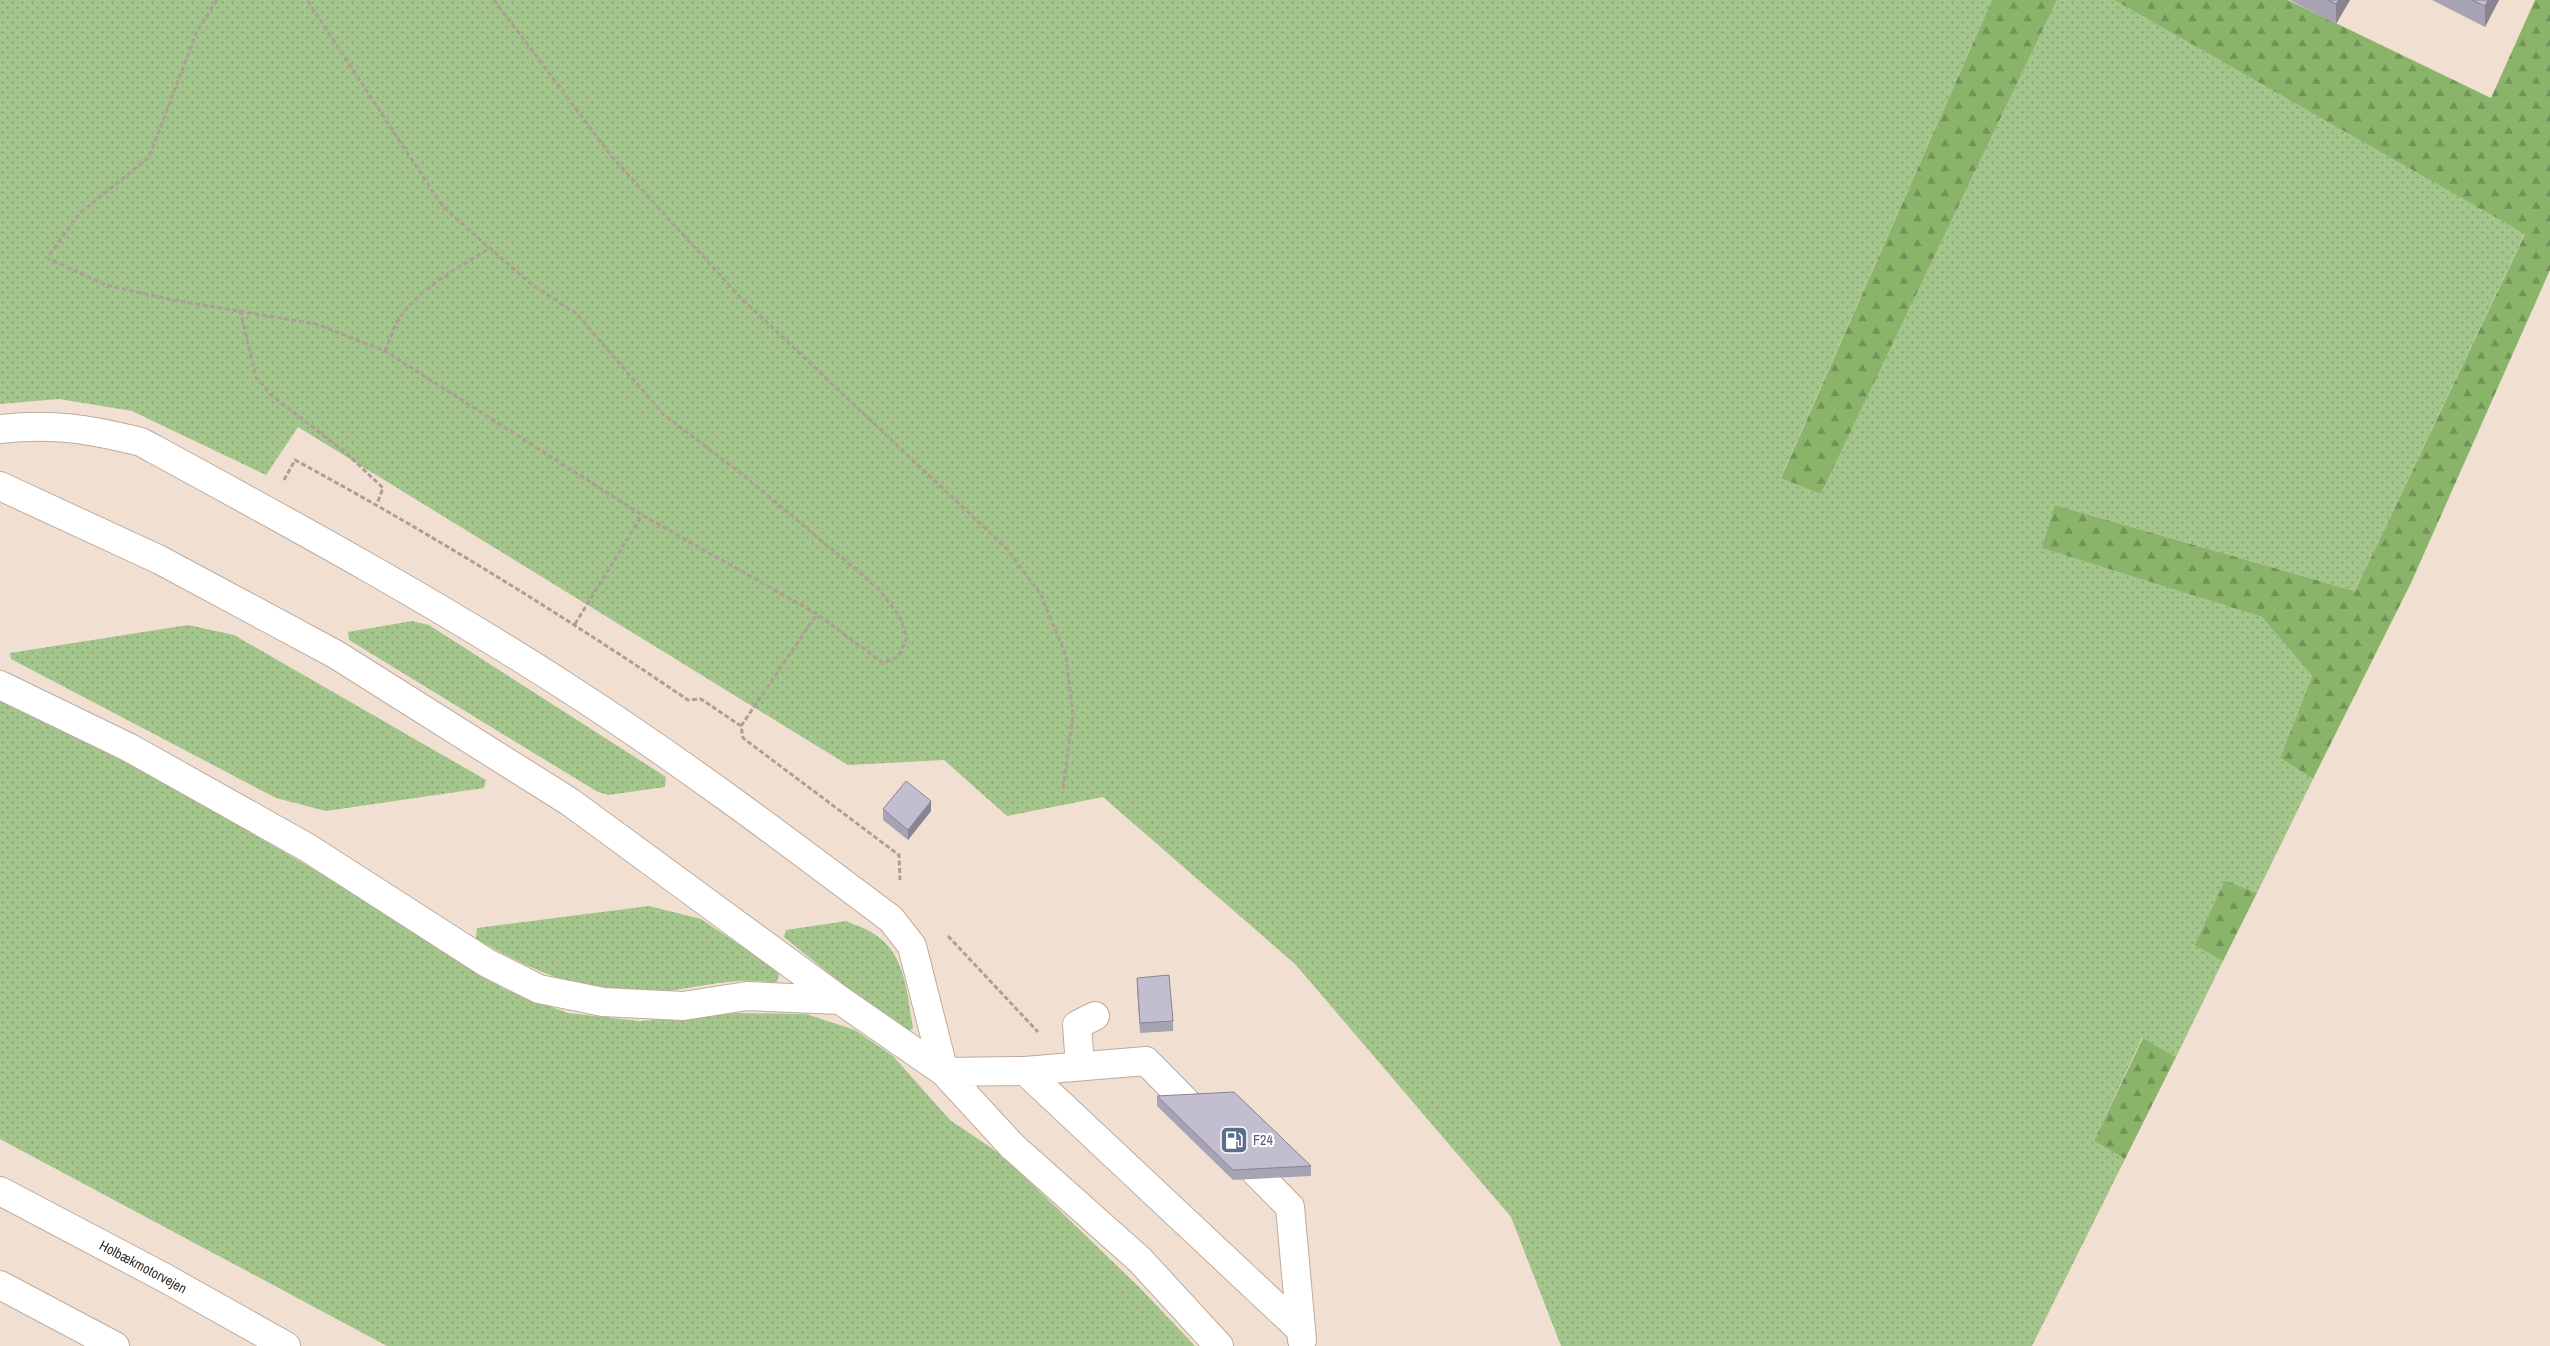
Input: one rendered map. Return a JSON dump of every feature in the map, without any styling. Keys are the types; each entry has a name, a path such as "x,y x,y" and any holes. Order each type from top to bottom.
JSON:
{"main road":[{"path":"0,429 33,425 92,429 141,442 420,596 571,690 724,794 891,919 912,946 944,1072"},
{"path":"0,486 160,560 335,654 570,802 840,1000 944,1072 1012,1146 1140,1260 1219,1346"},
{"path":"0,685 130,748 308,848 487,963 539,989 603,1002 683,1006 747,996 840,1000"},
{"path":"1075,1067 1077,1025 1095,1016"},
{"path":"944,1072 1024,1070 1146,1061 1290,1207 1302,1338"},
{"path":"1024,1070 1302,1338"},
{"name":"Holbækmotorvejen","path":"0,1191 165,1278 286,1346"},
{"path":"0,1285 115,1346"}],"path":[{"path":"217,0 197,31 149,157 79,214 47,258 106,285 173,300 316,324 385,351 642,515 817,614 882,663 898,657 907,638 900,617 878,588 743,475 663,414 577,314 531,284 443,207 307,0"},
{"path":"494,0 612,157 740,298 1007,549 1041,595 1066,656 1073,715 1063,789"},
{"path":"385,351 397,322 418,299 443,278 490,248"},
{"path":"240,310 256,377 271,396 345,452 383,488 377,504"},
{"path":"268,512 295,460 377,504 575,624 688,700 701,700 740,726 743,738 899,855 902,934"},
{"path":"575,624 642,515"},
{"path":"740,726 817,614"},
{"path":"941,928 1075,1067"}],"green space":[{"path":"0,0 1992,0 1781,477 1821,494 2057,0 2114,0 2525,233 2355,591 2055,505 2043,548 2262,617 2312,676 2280,758 2313,779 2257,893 2225,880 2196,945 2223,961 2176,1057 2142,1038 2094,1141 2125,1159 2032,1346 1561,1346 1511,1217 1296,965 1103,797 1007,816 944,760 848,765 298,427 266,475 132,411 59,399 0,404"},
{"path":"1992,0 2057,0 1821,494 1781,478"},
{"path":"2114,0 2288,0 2491,98 2535,0 2550,0 2550,270 2411,583 2313,779 2280,758 2312,676 2262,617 2042,548 2055,505 2355,591 2525,234"},
{"path":"412,621 429,625 666,777 665,787 608,795 596,791 349,640 348,632"},
{"path":"188,625 234,635 486,780 484,788 326,811 276,798 11,659 10,653"},
{"path":"0,697 167,784 339,884 504,989 568,1013 640,1021 736,1013 806,1014 855,1030 893,1056 950,1120 1003,1156 1140,1288 1195,1346 387,1346 0,1139"},
{"path":"2225,880 2257,893 2223,961 2195,945"},
{"path":"649,906 701,919 773,967 779,974 777,982 739,981 652,993 605,990 560,979 517,961 476,939 477,928"},
{"path":"846,921 868,930 885,942 899,963 913,1028 905,1035 784,937 786,930"},
{"path":"2143,1038 2176,1057 2125,1159 2094,1141"}],"building":[{"path":"2328,0 2339,0 2336,4"},
{"path":"2472,0 2488,0 2485,6"},
{"path":"906,781 931,801 908,830 883,809"},
{"path":"1169,975 1173,1021 1140,1023 1137,978"},
{"path":"1234,1092 1311,1166 1233,1170 1157,1096"}],"place":[{"name":"F24","path":"1234,1140"}]}
